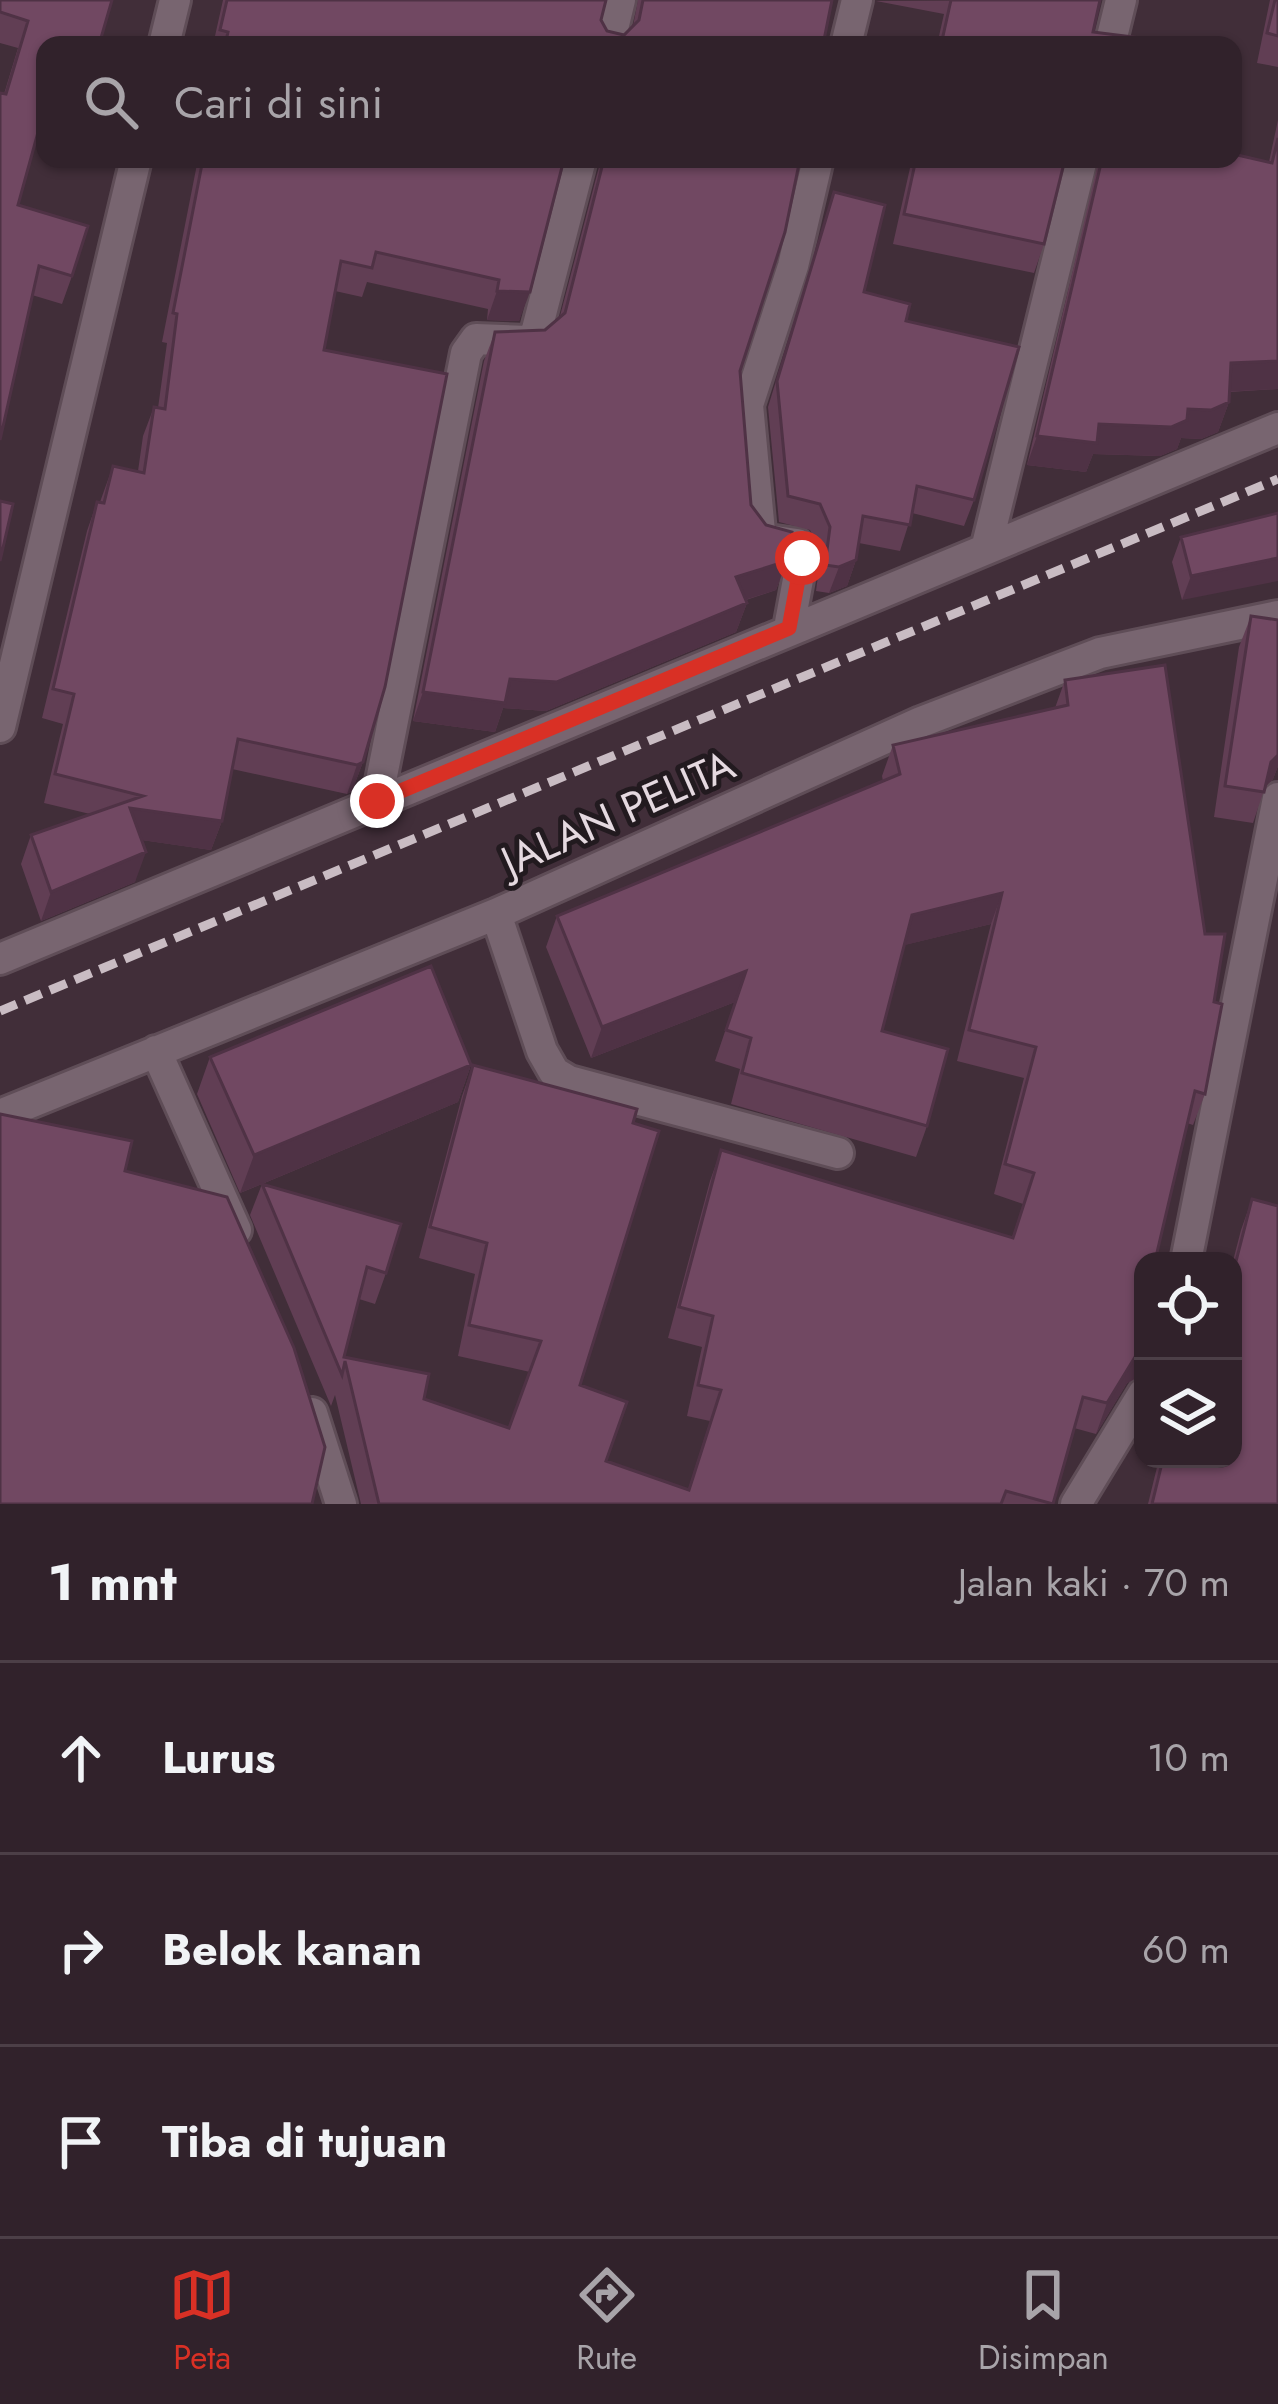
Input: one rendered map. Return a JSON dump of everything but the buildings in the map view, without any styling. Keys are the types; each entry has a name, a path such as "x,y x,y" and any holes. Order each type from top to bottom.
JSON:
{"street":[{"path":"166,36 175,0"},
{"path":"611,36 620,0"},
{"path":"848,36 857,0"},
{"path":"1112,36 1121,0"},
{"path":"0,727 134,168"},
{"path":"377,801 466,353 476,339 527,341 535,337 578,168"},
{"path":"789,628 802,558 796,544 768,540 760,532 746,421 816,168"},
{"path":"987,545 1080,168"},
{"path":"0,959 987,545 1278,428"},
{"name":"JALAN PELITA","path":"0,1115 496,914 921,722 1100,653 1278,616"},
{"path":"1188,1252 1278,798"},
{"path":"496,914 542,1051 554,1072 569,1081 838,1154"},
{"path":"156,1051 252,1266"},
{"path":"300,1374 341,1504"},
{"path":"1076,1504 1134,1409"}],"railway":[{"path":"0,1011 1278,479"}],"route":[{"path":"377,801 789,628 802,558"}]}
